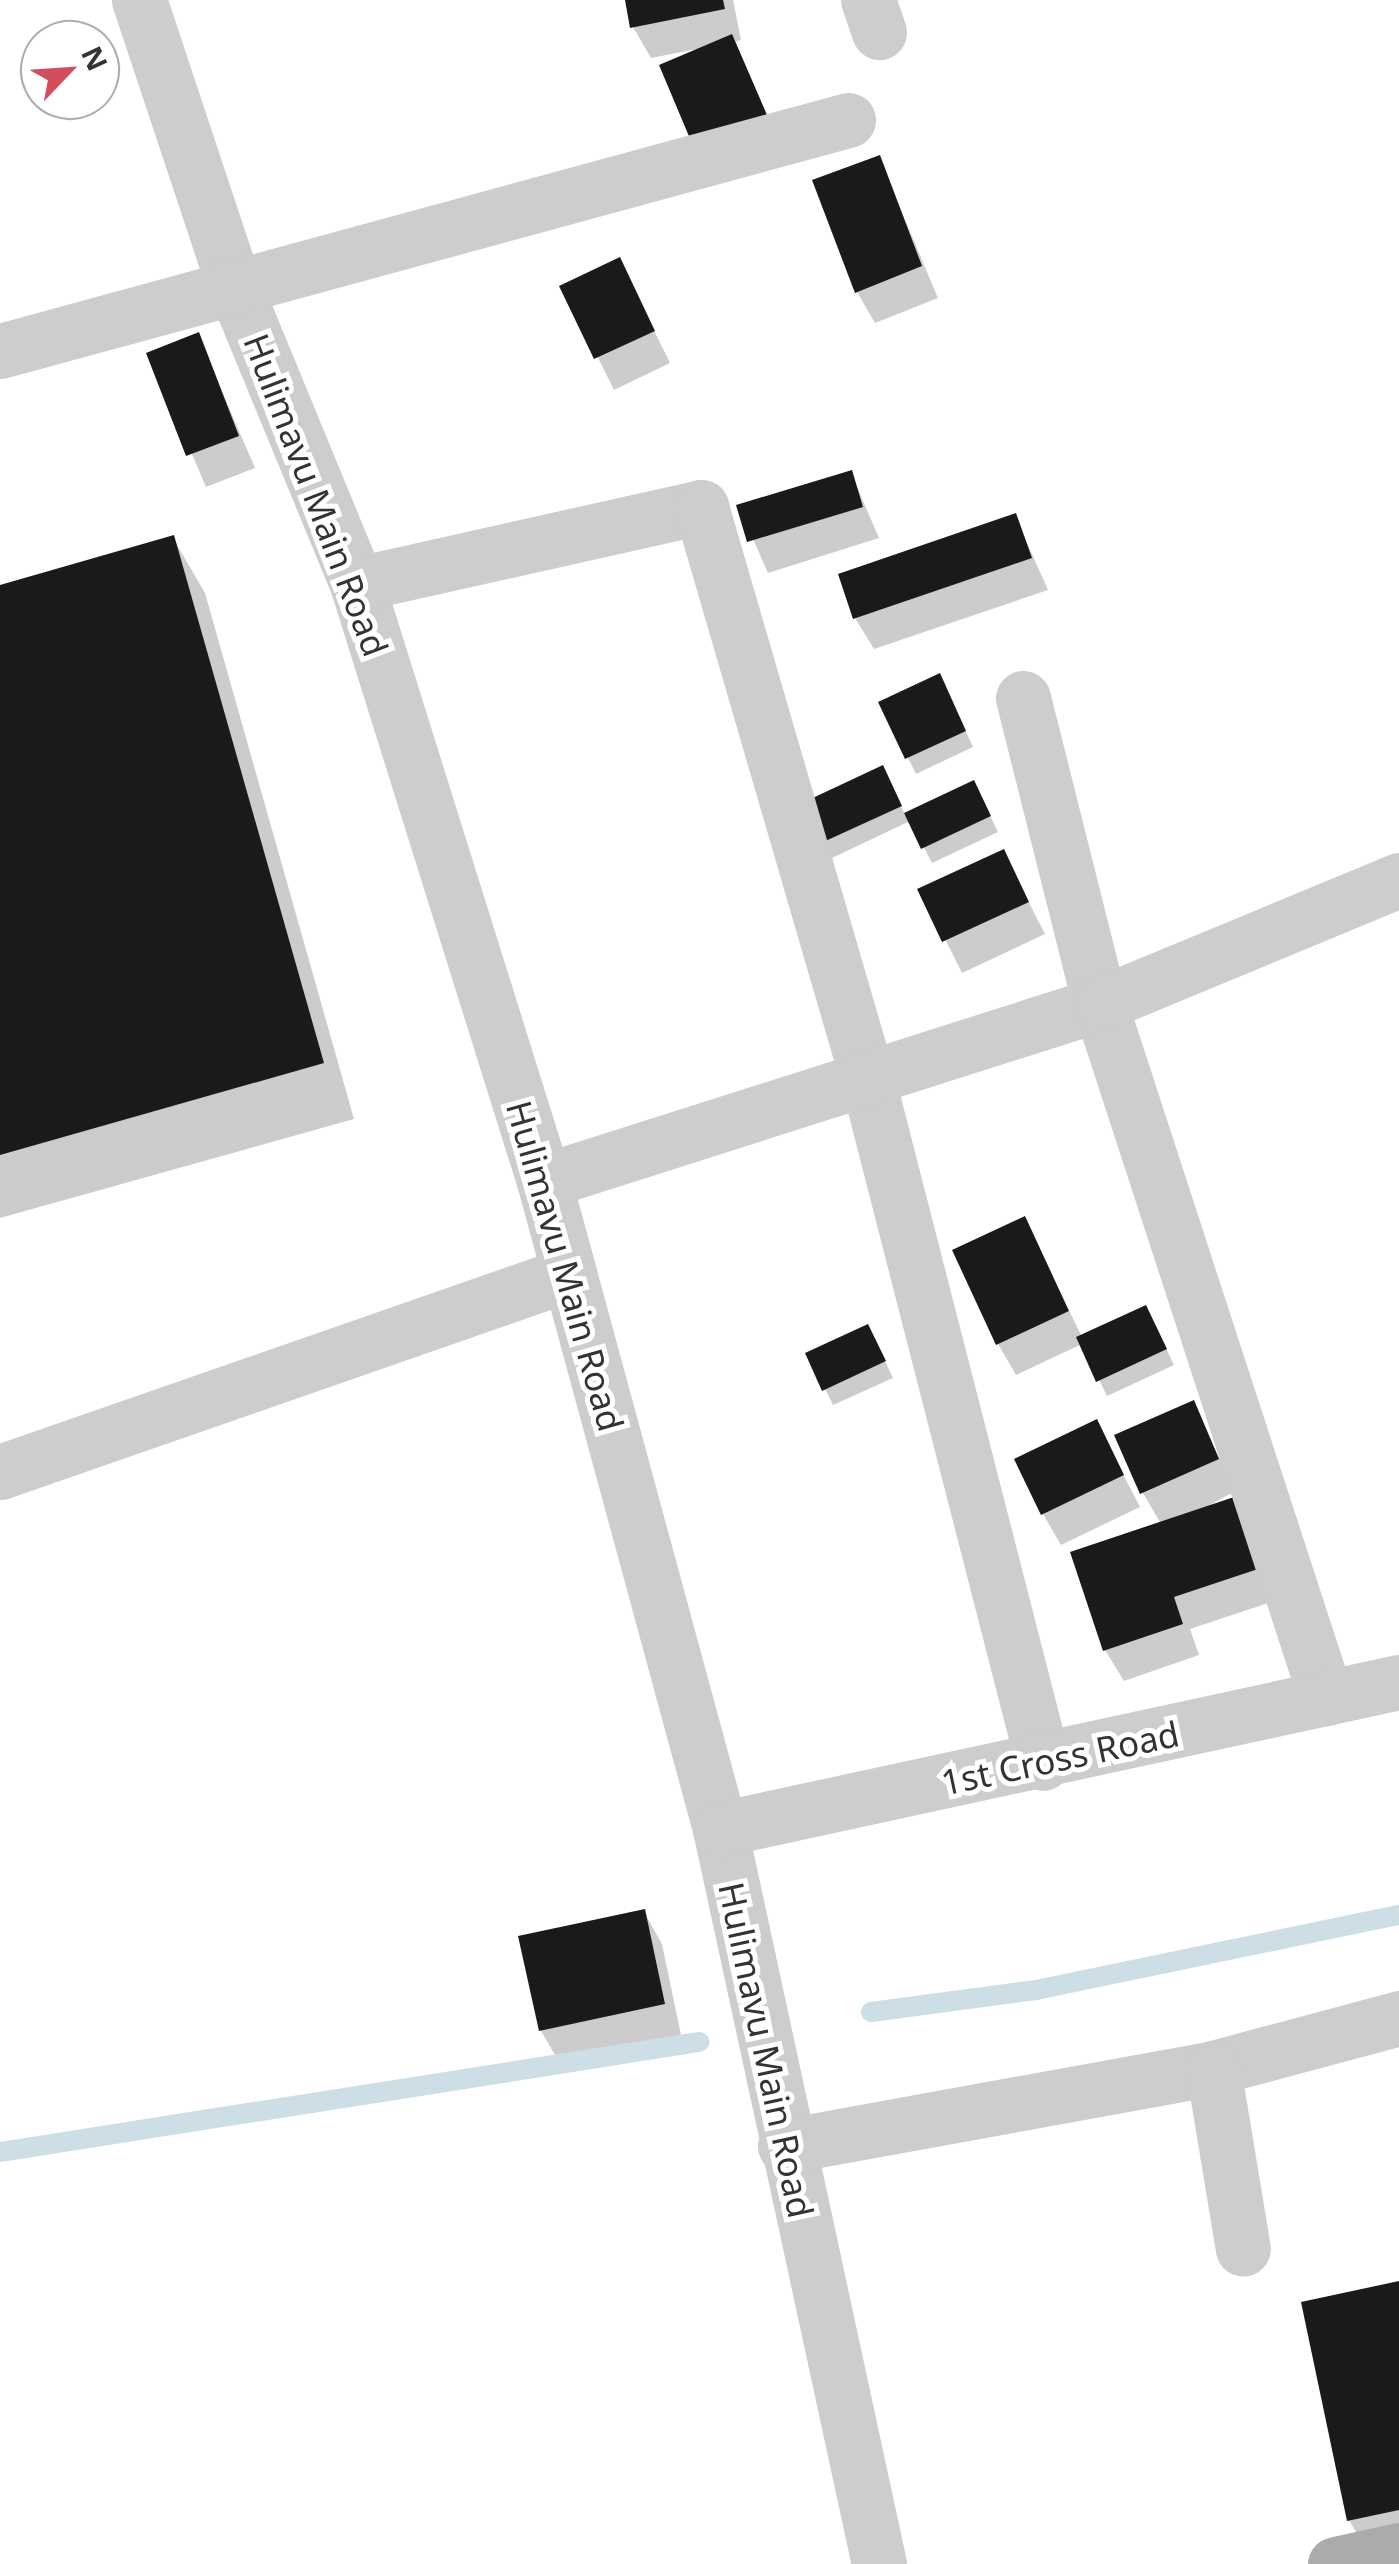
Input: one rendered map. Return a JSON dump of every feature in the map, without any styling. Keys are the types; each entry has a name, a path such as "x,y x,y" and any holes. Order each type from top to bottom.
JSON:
{"main road":[{"path":"1334,2564 1399,2550"}],"street":[{"name":"Hulimavu Main Road","path":"139,0 233,283 357,584 544,1181 720,1829 879,2564"},
{"path":"0,350 233,283 848,120"},
{"path":"357,584 702,507 868,1078 1043,1763"},
{"path":"1023,698 1100,1004 1326,1698"},
{"path":"544,1181 1100,1004 1399,880"},
{"path":"0,1472 569,1274"},
{"name":"1st Cross Road","path":"720,1829 1043,1763 1399,1682"},
{"path":"786,2146 1213,2068 1399,2018"},
{"path":"1213,2068 1244,2249"}],"building":[{"path":"625,0 723,0 725,9 630,28"},
{"path":"732,34 770,122 696,153 659,65"},
{"path":"880,155 922,266 855,293 812,180"},
{"path":"620,257 655,331 594,359 559,286"},
{"path":"199,332 239,436 186,456 146,353"},
{"path":"852,470 863,507 747,542 736,505"},
{"path":"1016,513 1032,558 853,619 838,574"},
{"path":"174,535 324,1063 0,1155 0,585"},
{"path":"940,673 966,731 905,759 878,702"},
{"path":"883,765 902,806 821,843 802,803"},
{"path":"974,780 991,816 921,849 904,813"},
{"path":"1004,849 1029,902 942,942 917,889"},
{"path":"1025,1216 1069,1311 996,1345 952,1250"},
{"path":"1146,1305 1167,1349 1096,1382 1076,1337"},
{"path":"868,1324 886,1361 822,1391 805,1353"},
{"path":"1194,1400 1219,1459 1140,1494 1114,1435"},
{"path":"1097,1419 1124,1475 1041,1515 1014,1459"},
{"path":"1237,1496 1261,1568 1174,1597 1183,1624 1103,1651 1070,1552"},
{"path":"645,1909 665,2004 539,2031 518,1936"},
{"path":"1399,2281 1399,2510 1347,2521 1301,2302"}],"waterway":[{"path":"871,2012 1036,1990 1399,1915"},
{"path":"0,2152 699,2042"}]}
